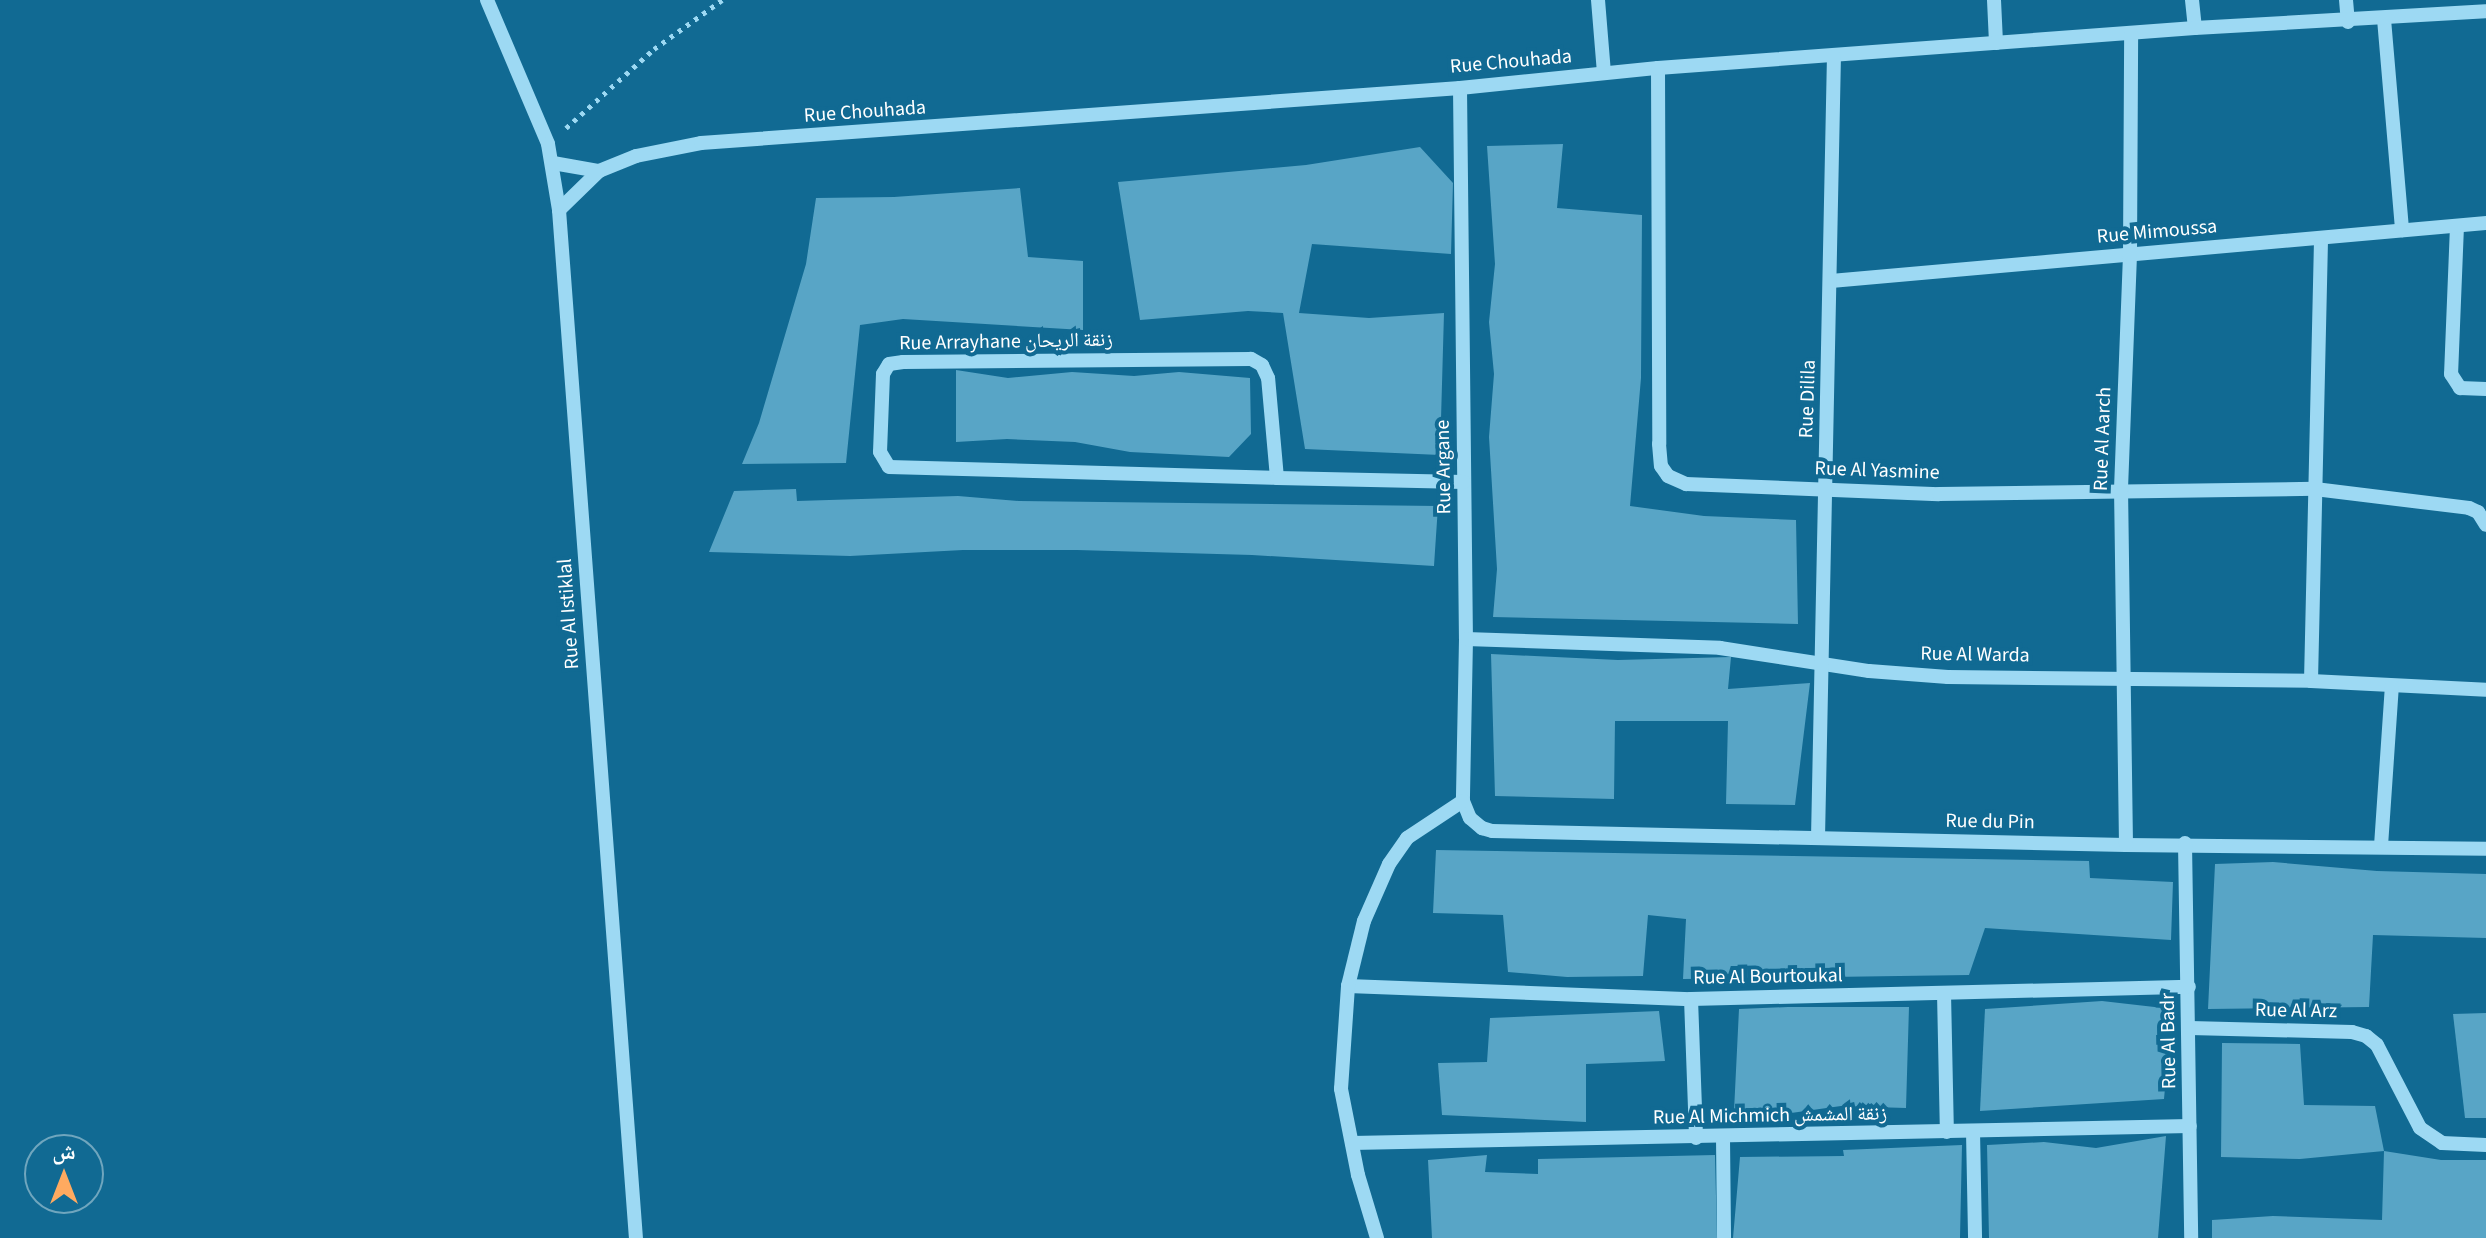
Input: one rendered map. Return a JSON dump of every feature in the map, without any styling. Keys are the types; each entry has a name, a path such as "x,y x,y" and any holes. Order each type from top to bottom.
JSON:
{"street":[{"name":"Rue Al Istiklal","path":"487,0 548,144 559,210 636,1238"},
{"path":"1598,0 1604,73"},
{"path":"1994,0 1996,43"},
{"path":"2192,0 2195,28"},
{"path":"2346,0 2348,22"},
{"name":"Rue Chouhada","path":"559,210 599,171 636,156 701,143 1460,88 1658,68 2195,28 2348,22 2486,11"},
{"path":"2384,19 2402,230"},
{"name":"Rue Al Aarch","path":"2126,845 2121,489 2130,254 2131,34"},
{"name":"Rue Dilila","path":"1818,838 1834,57"},
{"name":"Rue Al Yasmine","path":"1658,68 1661,466 1668,476 1686,484 2072,495 2121,489 2315,489 2469,508 2478,512 2486,525"},
{"name":"Rue Argane","path":"1460,88 1466,639 1463,801"},
{"path":"553,163 599,171"},
{"name":"Rue Mimoussa","path":"1831,281 2486,223"},
{"path":"2457,226 2451,374 2460,388 2486,389"},
{"path":"2311,681 2321,238"},
{"name":"Rue Arrayhane زنقة الريحان","path":"1277,478 1268,378 1262,365 1251,359 903,362 889,364 883,374 880,452 889,467 1277,478 1464,482"},
{"name":"Rue Al Warda","path":"1466,639 1720,648 1869,671 1948,677 2311,681 2486,690"},
{"path":"2381,846 2392,686"},
{"path":"1377,1238 1341,1089 1348,986 1364,921 1389,864 1407,838 1463,801"},
{"name":"Rue du Pin","path":"1463,801 1470,818 1492,831 2126,845 2185,843 2486,849"},
{"name":"Rue Al Badr","path":"2185,843 2191,1238"},
{"name":"Rue Al Bourtoukal","path":"1348,986 1691,999 2189,987"},
{"path":"1944,993 1947,1132"},
{"path":"1691,999 1696,1138"},
{"name":"Rue Al Arz","path":"2190,1028 2352,1032 2366,1036 2377,1045 2420,1128 2442,1143 2486,1145"},
{"name":"Rue Al Michmich زنقة المشمش","path":"1352,1143 1723,1138 2190,1126"},
{"path":"1973,1131 1975,1238"},
{"path":"1723,1138 1724,1238"}],"path":[{"path":"548,144 654,49 722,0"}],"building":[{"path":"1563,144 1557,208 1642,215 1641,378 1630,506 1704,516 1796,520 1798,624 1493,617 1497,569 1489,437 1494,374 1489,322 1495,264 1487,146"},
{"path":"1420,147 1453,183 1451,254 1312,244 1299,313 1369,318 1444,313 1440,455 1305,449 1283,313 1248,311 1140,320 1118,182 1306,165"},
{"path":"1020,188 1028,257 1083,261 1083,330 903,319 860,325 846,463 742,464 759,423 806,264 816,198 894,197"},
{"path":"956,370 1008,378 1072,372 1134,376 1179,372 1250,378 1251,434 1229,457 1130,452 1075,442 1007,439 956,442"},
{"path":"796,489 797,501 958,496 1019,501 1438,506 1434,566 1252,555 1077,550 963,550 850,556 709,552 734,491"},
{"path":"1491,654 1618,660 1731,657 1728,689 1810,683 1795,805 1726,804 1728,721 1615,721 1614,799 1495,796"},
{"path":"1436,850 2089,861 2090,878 2173,882 2171,940 1985,928 1969,975 1683,979 1686,919 1648,915 1643,976 1567,977 1508,972 1503,915 1433,913"},
{"path":"2273,862 2377,871 2486,874 2486,938 2373,935 2369,1007 2208,1009 2215,864"},
{"path":"2102,1001 2172,1009 2164,1099 1980,1111 1985,1009"},
{"path":"1909,1007 1906,1108 1841,1106 1791,1113 1734,1111 1739,1009"},
{"path":"1659,1011 1665,1061 1586,1064 1586,1122 1442,1115 1438,1063 1487,1062 1490,1018"},
{"path":"2486,1013 2486,1118 2465,1118 2453,1014"},
{"path":"2222,1043 2300,1044 2304,1105 2375,1106 2384,1151 2300,1159 2221,1157"},
{"path":"2166,1136 2158,1238 1989,1238 1987,1145 2044,1142 2096,1148"},
{"path":"1962,1145 1960,1238 1733,1238 1740,1157 1844,1156 1843,1150"},
{"path":"2384,1151 2441,1160 2486,1160 2486,1238 2212,1238 2212,1220 2273,1216 2382,1220"},
{"path":"1487,1155 1485,1172 1538,1174 1538,1159 1715,1155 1717,1238 1432,1238 1428,1160"}]}
